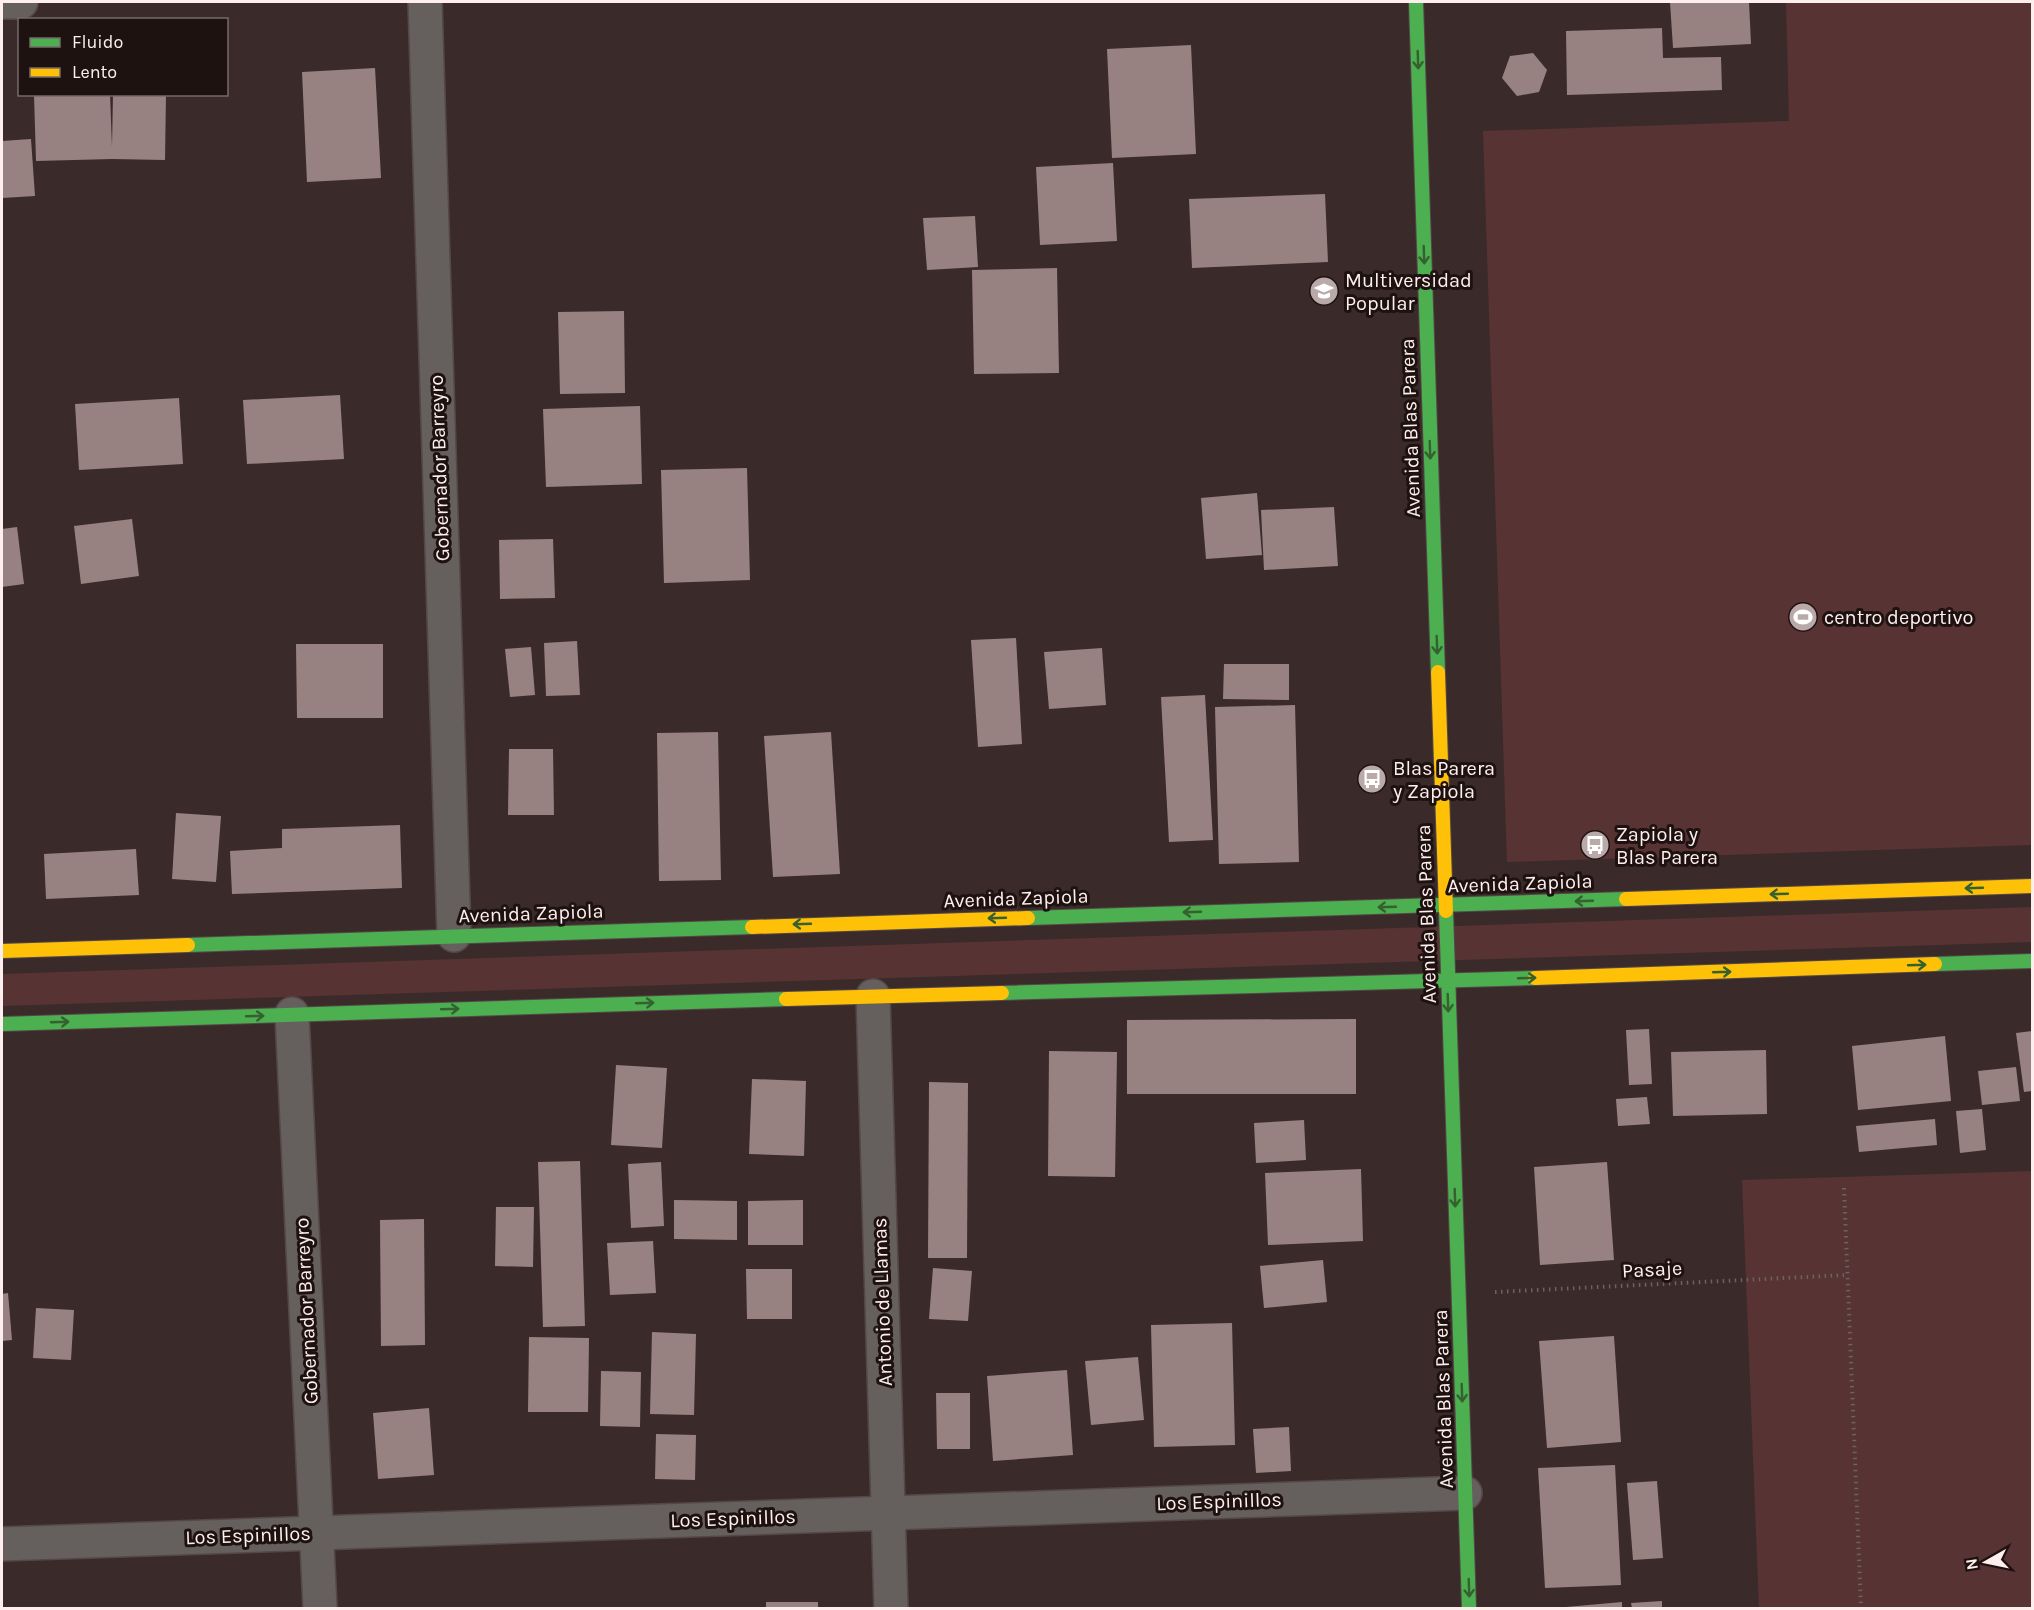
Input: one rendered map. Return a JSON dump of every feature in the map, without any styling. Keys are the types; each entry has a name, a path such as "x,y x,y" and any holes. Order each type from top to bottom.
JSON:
{"main road":[{"name":"Avenida Blas Parera","path":"1416,2 1469,1608"},
{"name":"Avenida Zapiola","path":"2,951 2032,886"},
{"path":"2,1024 873,996 1448,981 2032,961"}],"street":[{"path":"2,2 21,2"},
{"name":"Gobernador Barreyro","path":"425,2 454,935"},
{"name":"Antonio de Llamas","path":"873,996 891,1608"},
{"name":"Gobernador Barreyro","path":"292,1014 320,1608"},
{"name":"Los Espinillos","path":"2,1544 1465,1493"}],"path":[{"path":"1844,1188 1861,1608"},
{"name":"Pasaje","path":"1458,1294 1847,1275"}],"shaded area":[{"path":"1786,2 2032,2 2032,845 1507,862 1483,131 1789,121"},
{"path":"2032,907 2032,942 2,1006 2,974"},
{"path":"2032,1171 2032,1608 1759,1608 1742,1180"}],"building":[{"path":"1670,2 1749,2 1751,44 1673,48"},
{"path":"1662,28 1663,58 1721,57 1722,90 1567,95 1566,31"},
{"path":"1191,45 1196,154 1112,158 1107,49"},
{"path":"1533,53 1547,70 1539,92 1517,96 1502,78 1510,56"},
{"path":"375,68 381,178 307,182 302,72"},
{"path":"34,96 110,96 112,147 113,96 166,96 165,160 36,161"},
{"path":"31,139 35,196 2,198 2,141"},
{"path":"1113,163 1117,241 1040,245 1036,167"},
{"path":"1325,194 1328,262 1192,268 1189,199"},
{"path":"975,216 978,267 927,270 923,218"},
{"path":"1057,268 1059,373 974,374 972,270"},
{"path":"624,311 625,393 560,394 558,312"},
{"path":"340,395 344,459 247,464 243,400"},
{"path":"179,398 183,464 79,470 75,404"},
{"path":"640,406 642,484 546,487 543,409"},
{"path":"747,468 750,580 664,583 661,470"},
{"path":"1257,493 1262,555 1206,559 1201,498"},
{"path":"1334,507 1338,566 1264,570 1261,510"},
{"path":"132,519 139,576 81,584 74,526"},
{"path":"17,527 24,584 2,587 2,529"},
{"path":"553,539 555,598 500,599 499,540"},
{"path":"1016,638 1022,744 978,747 971,640"},
{"path":"577,641 580,695 546,696 544,643"},
{"path":"296,644 383,644 383,718 297,718"},
{"path":"531,647 535,695 510,697 505,649"},
{"path":"1102,648 1106,705 1049,709 1044,652"},
{"path":"1224,664 1289,664 1289,700 1223,699"},
{"path":"1205,695 1213,840 1169,842 1161,697"},
{"path":"1295,705 1299,862 1219,864 1215,707"},
{"path":"718,732 721,880 659,881 657,733"},
{"path":"831,732 840,874 773,877 764,736"},
{"path":"509,749 553,749 554,815 508,815"},
{"path":"176,813 221,816 216,882 172,879"},
{"path":"400,825 402,888 232,894 230,851 282,848 282,829"},
{"path":"136,849 139,895 46,899 44,854"},
{"path":"1356,1019 1356,1094 1127,1094 1127,1020"},
{"path":"1649,1029 1652,1084 1629,1085 1626,1030"},
{"path":"2032,1031 2032,1091 2024,1092 2016,1033"},
{"path":"1945,1036 1951,1101 1858,1110 1852,1046"},
{"path":"1766,1050 1767,1114 1673,1116 1671,1052"},
{"path":"1049,1051 1117,1052 1115,1177 1048,1176"},
{"path":"616,1065 667,1068 662,1148 611,1145"},
{"path":"2016,1067 2020,1101 1982,1105 1978,1071"},
{"path":"752,1079 806,1081 804,1156 749,1154"},
{"path":"929,1082 968,1083 967,1258 928,1258"},
{"path":"1647,1097 1650,1124 1618,1126 1616,1099"},
{"path":"1982,1109 1986,1150 1960,1153 1956,1111"},
{"path":"1935,1119 1937,1145 1859,1152 1856,1126"},
{"path":"1304,1120 1306,1160 1256,1163 1254,1123"},
{"path":"580,1161 585,1326 543,1327 538,1162"},
{"path":"661,1162 664,1226 631,1228 628,1164"},
{"path":"1607,1162 1614,1260 1540,1265 1534,1167"},
{"path":"1361,1169 1363,1241 1268,1245 1265,1173"},
{"path":"674,1200 737,1201 737,1240 674,1239"},
{"path":"803,1200 803,1245 748,1245 748,1201"},
{"path":"496,1207 534,1207 533,1267 495,1266"},
{"path":"424,1219 425,1345 381,1346 380,1220"},
{"path":"653,1241 656,1293 610,1295 607,1243"},
{"path":"1323,1260 1327,1302 1264,1308 1260,1266"},
{"path":"933,1268 972,1271 968,1321 929,1319"},
{"path":"746,1269 792,1269 792,1319 747,1319"},
{"path":"8,1293 12,1340 2,1341 2,1294"},
{"path":"36,1308 74,1310 71,1360 33,1358"},
{"path":"1232,1323 1235,1445 1154,1447 1151,1325"},
{"path":"652,1332 696,1334 694,1415 650,1414"},
{"path":"1614,1336 1621,1442 1547,1448 1539,1341"},
{"path":"529,1337 589,1338 588,1412 528,1412"},
{"path":"1138,1357 1144,1420 1091,1425 1085,1361"},
{"path":"1067,1370 1073,1455 993,1461 987,1376"},
{"path":"601,1371 641,1372 640,1427 600,1426"},
{"path":"936,1393 970,1393 970,1449 937,1449"},
{"path":"429,1408 434,1475 378,1479 373,1413"},
{"path":"1289,1427 1291,1471 1256,1473 1253,1429"},
{"path":"656,1434 696,1435 695,1480 655,1479"},
{"path":"1615,1465 1621,1585 1545,1588 1538,1468"},
{"path":"1657,1481 1663,1558 1633,1560 1627,1483"},
{"path":"1662,1601 1662,1608 1632,1608 1631,1603"},
{"path":"766,1602 818,1602 818,1608 766,1608"},
{"path":"1622,1602 1622,1608 1566,1608 1566,1607"}],"traffic: fast":[{"path":"1416,2 1438,672"},
{"path":"1028,918 1626,899"},
{"path":"1446,911 1469,1608"},
{"path":"188,945 752,927"},
{"path":"1935,964 2032,961"},
{"path":"1002,993 1535,978"},
{"path":"2,1024 786,999"}],"traffic: slow":[{"path":"1438,672 1446,911"},
{"path":"1626,899 2032,886"},
{"path":"752,927 1028,918"},
{"path":"2,951 188,945"},
{"path":"1535,978 1935,964"},
{"path":"786,999 1002,993"}],"place":[{"name":"Multiversidad Popular","path":"1324,291"},
{"name":"centro deportivo","path":"1803,617"},
{"name":"Blas Parera y Zapiola","path":"1372,779"},
{"name":"Zapiola y Blas Parera","path":"1595,845"}]}
